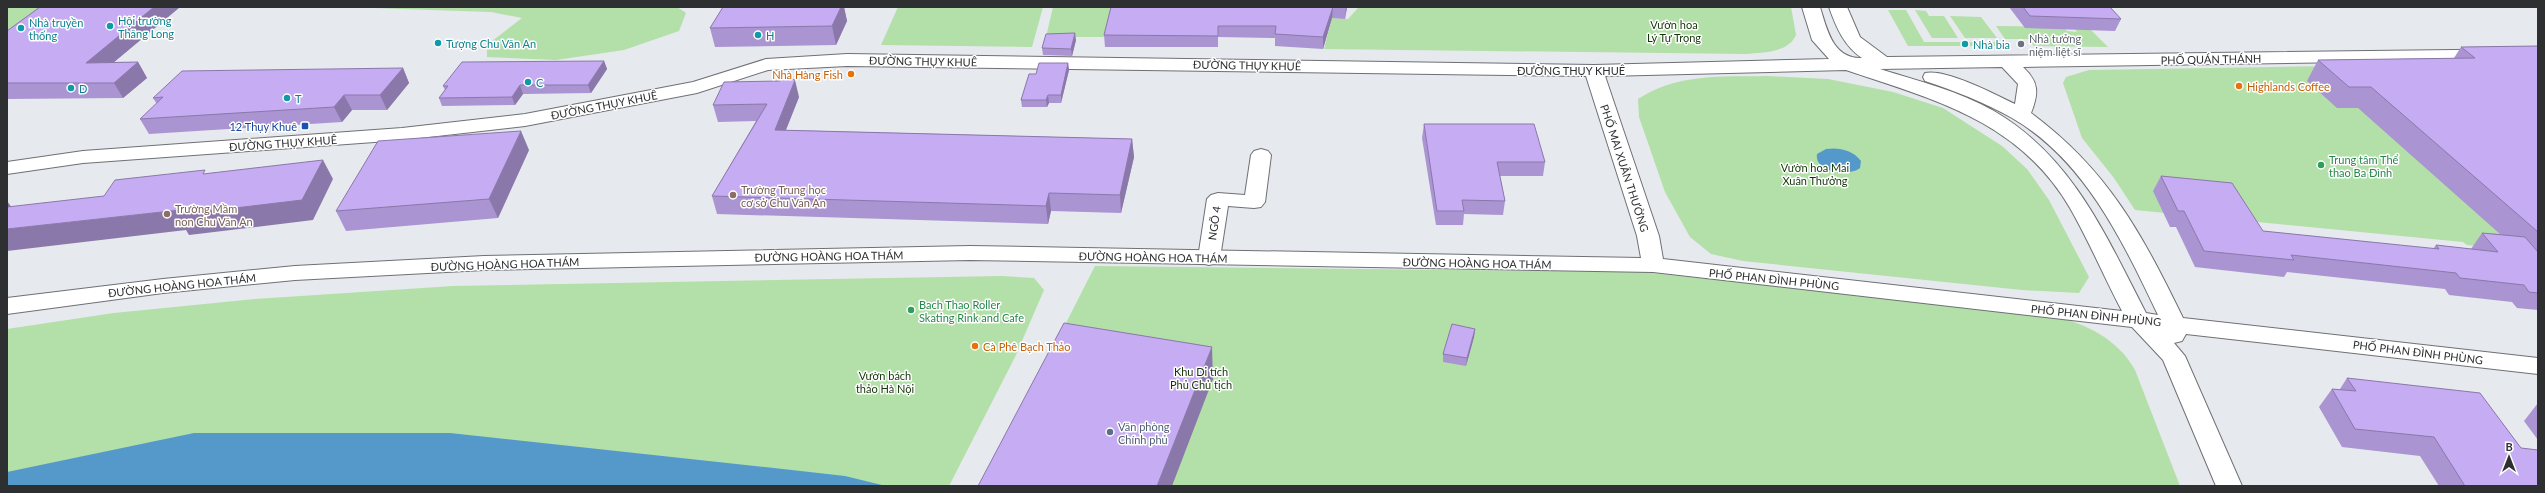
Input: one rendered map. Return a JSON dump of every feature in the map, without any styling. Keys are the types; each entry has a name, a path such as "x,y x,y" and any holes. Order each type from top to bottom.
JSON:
{"main road":[{"path":"1811,7 1821,40 1831,52 1848,64 1952,99 1986,115 2031,146 2056,173 2080,207 2138,320 2173,356 2229,486"},
{"path":"1838,7 1853,43 1862,52 1884,63 1968,88 2021,115 2068,150 2104,195 2129,235 2174,324 2173,356"},
{"name":"PHỐ QUÁN THÁNH","path":"1884,63 2538,54"},
{"name":"ĐƯỜNG THỤY KHUÊ","path":"7,168 83,157 402,134 525,120 697,87 766,66 847,60 1594,71 1884,63"},
{"path":"2006,61 2024,78 2030,87 2028,98 2021,115"},
{"name":"PHỐ MAI XUÂN THƯỞNG","path":"1594,71 1648,236 1653,265"},
{"name":"NGÕ 4","path":"1209,258 1218,199 1254,202 1261,155"},
{"name":"ĐƯỜNG HOÀNG HOA THÁM","path":"7,306 163,286 295,273 484,263 970,253 1653,265"},
{"name":"PHỐ PHAN ĐÌNH PHÙNG","path":"1653,265 2538,366"}],"green space":[{"path":"7,7 87,7 7,54"},
{"path":"677,7 686,13 679,31 624,50 556,60 487,57 487,45 522,18 491,12 373,8"},
{"path":"898,7 1043,7 1032,47 881,45"},
{"path":"1053,7 1113,7 1108,37 1046,37"},
{"name":"Vườn hoa Lý Tự Trọng","path":"1359,7 1791,7 1796,35 1792,41 1781,48 1768,52 1746,54 1324,49 1332,18 1348,19"},
{"path":"1888,10 1906,10 1924,42 1961,42 1964,45 1969,45 1967,42 2008,42 2011,46 1908,46"},
{"path":"1915,10 1926,11 1929,16 1944,16 1958,38 1932,38"},
{"path":"1950,16 1981,17 1997,38 1965,38"},
{"path":"1996,26 2063,27 2067,31 2077,32 2074,27 2090,29 2108,47 2034,46 2028,39 2005,39"},
{"name":"Trung tâm Thể thao Ba Đình","path":"2458,64 2538,253 2467,245 2463,242 2135,210 2114,178 2082,138 2063,83 2066,77 2089,70"},
{"name":"Vườn hoa Mai Xuân Thưởng","path":"1767,76 1828,79 1893,92 1943,108 2002,146 2027,169 2049,200 2089,277 2079,293 2022,290 1743,261 1711,254 1690,237 1665,192 1639,117 1638,99 1669,85 1700,78"},
{"name":"Khu Di tích Phủ Chủ tịch","path":"1095,266 1642,272 2051,315 2076,323 2099,334 2110,341 2128,359 2135,370 2180,486 983,486"},
{"name":"Vườn bách thảo Hà Nội","path":"1002,276 1034,278 1044,290 1015,357 949,486 7,486 7,329 114,313 255,299 453,286"}],"water":[{"path":"1836,148 1854,154 1861,161 1860,168 1855,171 1848,172 1826,169 1818,160 1817,154 1826,149"},
{"path":"194,433 450,433 845,476 886,486 7,486 7,472"}],"building":[{"path":"40,7 154,7 86,63 138,62 114,83 7,83 7,31"},
{"path":"723,7 841,7 832,26 710,28"},
{"path":"1111,7 1333,7 1323,37 1275,34 1276,26 1218,26 1218,36 1104,35"},
{"path":"2023,7 2110,7 2121,19 2030,16"},
{"path":"1075,33 1071,49 1042,48 1046,34"},
{"path":"2538,46 2538,232 2371,87 2349,87 2318,60 2475,58 2461,47"},
{"name":"C","path":"604,61 588,85 520,85 512,97 439,98 448,86 443,86 462,62"},
{"path":"1039,63 1068,63 1061,95 1048,95 1046,100 1021,100 1029,74 1036,74"},
{"path":"403,68 380,95 344,95 334,107 140,119 163,97 153,98 182,71"},
{"path":"784,75 795,80 775,130 1132,139 1120,195 1049,193 1046,206 712,196 767,104 713,105 724,82 780,81"},
{"path":"1424,124 1534,124 1545,162 1497,162 1505,201 1462,200 1464,211 1437,211"},
{"path":"521,131 489,199 336,211 378,141"},
{"path":"323,160 302,200 177,215 180,210 7,229 7,207 104,196 115,180 205,170 203,174"},
{"path":"2161,176 2232,183 2263,231 2439,249 2436,245 2498,252 2482,233 2525,237 2538,252 2538,293 2529,292 2524,285 2460,278 2456,273 2291,255 2294,260 2204,251 2184,211 2178,211"},
{"name":"Văn phòng Chính phủ","path":"1064,323 1212,347 1157,486 978,486"},
{"path":"1452,324 1475,329 1467,358 1443,354"},
{"path":"2347,378 2480,393 2521,448 2538,450 2538,486 2465,486 2434,437 2355,429 2332,389 2356,391"}],"place":[{"name":"Hội trường Thăng Long","path":"110,26"},
{"name":"Nhà truyền thống","path":"21,28"},
{"name":"H","path":"758,35"},
{"name":"Tượng Chu Văn An","path":"438,43"},
{"name":"Nhà bia","path":"1965,44"},
{"name":"Nhà tưởng niệm liệt sĩ","path":"2021,44"},
{"name":"Nhà Hàng Fish","path":"851,74"},
{"name":"C","path":"528,82"},
{"name":"Highlands Coffee","path":"2239,86"},
{"name":"D","path":"71,88"},
{"name":"T","path":"287,98"},
{"name":"12 Thụy Khuê","path":"305,126"},
{"name":"Trung tâm Thể thao Ba Đình","path":"2321,165"},
{"name":"Trường Trung học cơ sở Chu Văn An","path":"733,195"},
{"name":"Trường Mầm non Chu Văn An","path":"167,214"},
{"name":"Bach Thao Roller Skating Rink and Cafe","path":"911,310"},
{"name":"Cà Phê Bạch Thảo","path":"975,346"},
{"name":"Văn phòng Chính phủ","path":"1110,432"}]}
